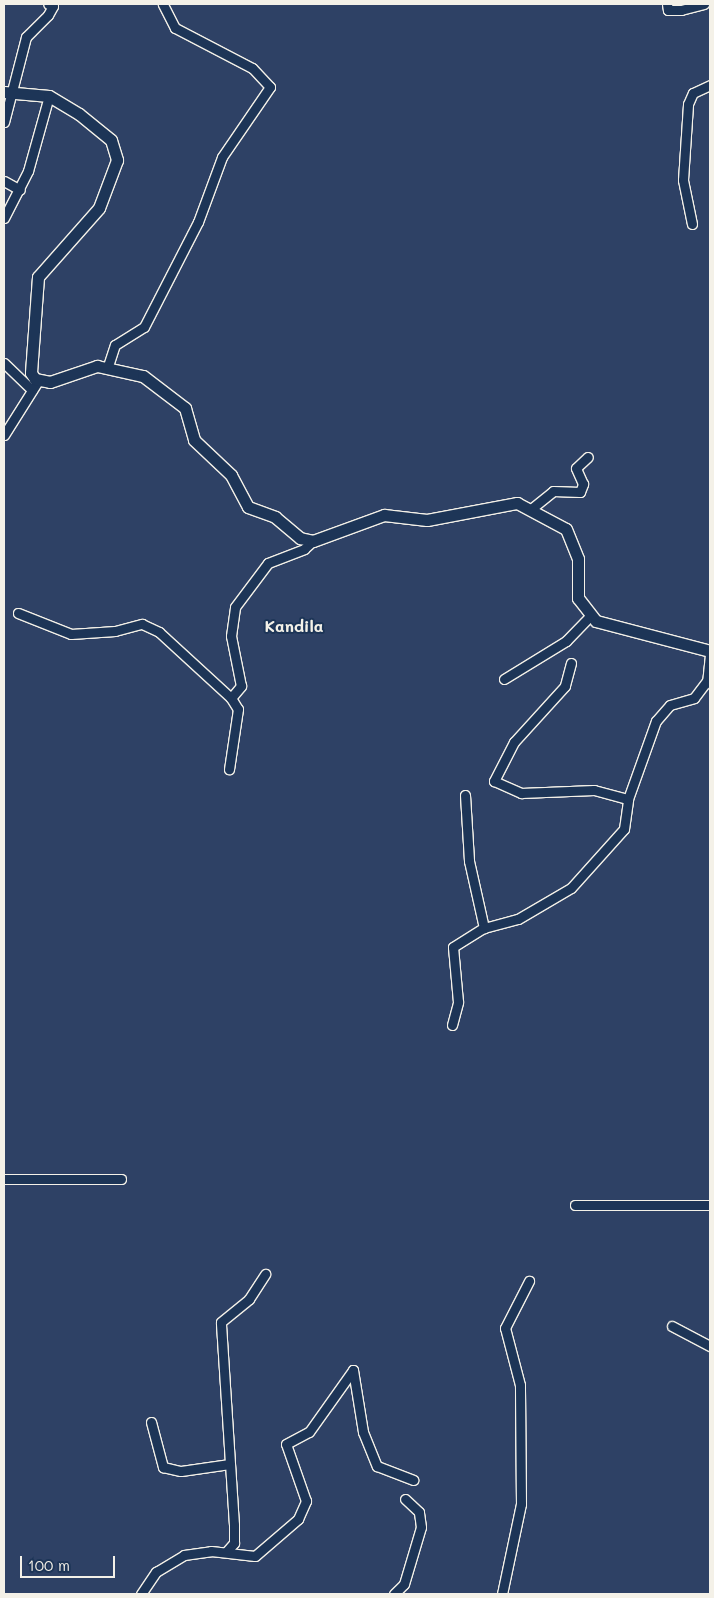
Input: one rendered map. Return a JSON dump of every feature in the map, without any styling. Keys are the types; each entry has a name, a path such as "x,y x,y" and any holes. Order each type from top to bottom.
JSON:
{"main road":[{"path":"8,92 49,96 104,133 117,160 99,208 38,277 31,373 35,385 108,366 143,376 168,392 185,408 202,451 231,474 248,507 275,517 293,536 313,541 384,515 427,520 500,503 531,509 566,529 578,559 578,598 591,615 608,625 710,651"}],"street":[{"path":"4,122 8,92 26,37 48,15 53,6 48,4"},
{"path":"108,366 115,345 144,327 198,222 222,157 270,87 252,68 175,28 163,4"},
{"path":"667,4 668,10 681,10 704,4"},
{"path":"692,224 683,180 688,104 693,93 710,85"},
{"path":"4,218 20,190 49,96"},
{"path":"4,181 20,190"},
{"path":"4,363 35,385 4,435"},
{"path":"531,509 553,491 580,492 583,484 576,468 588,457"},
{"path":"231,698 241,686 230,636 235,607 268,563 304,549 313,541"},
{"path":"18,613 71,634 114,631 142,624 159,632 231,698 239,717 229,769"},
{"path":"504,679 566,641 591,615"},
{"path":"452,1025 458,1002 453,947 484,928 518,919 572,888 624,829 628,799 656,721 670,704 694,698 708,680 710,656"},
{"path":"571,663 564,686 514,742 494,781 521,793 594,790 628,799"},
{"path":"465,794 469,861 484,928"},
{"path":"4,1179 121,1179"},
{"path":"574,1205 710,1205"},
{"path":"226,1551 234,1538 229,1464 230,1418 221,1322 249,1299 265,1274"},
{"path":"502,1594 521,1504 520,1385 506,1328 529,1281"},
{"path":"672,1326 710,1346"},
{"path":"141,1594 156,1572 184,1555 226,1551 255,1556 298,1519 306,1501 286,1444 309,1432 353,1370 363,1432 377,1466 413,1480"},
{"path":"151,1422 163,1467 181,1471 229,1464"},
{"path":"394,1594 404,1584 421,1527 419,1512 405,1499"}],"district":[{"name":"Kandila","path":"294,626"}]}
